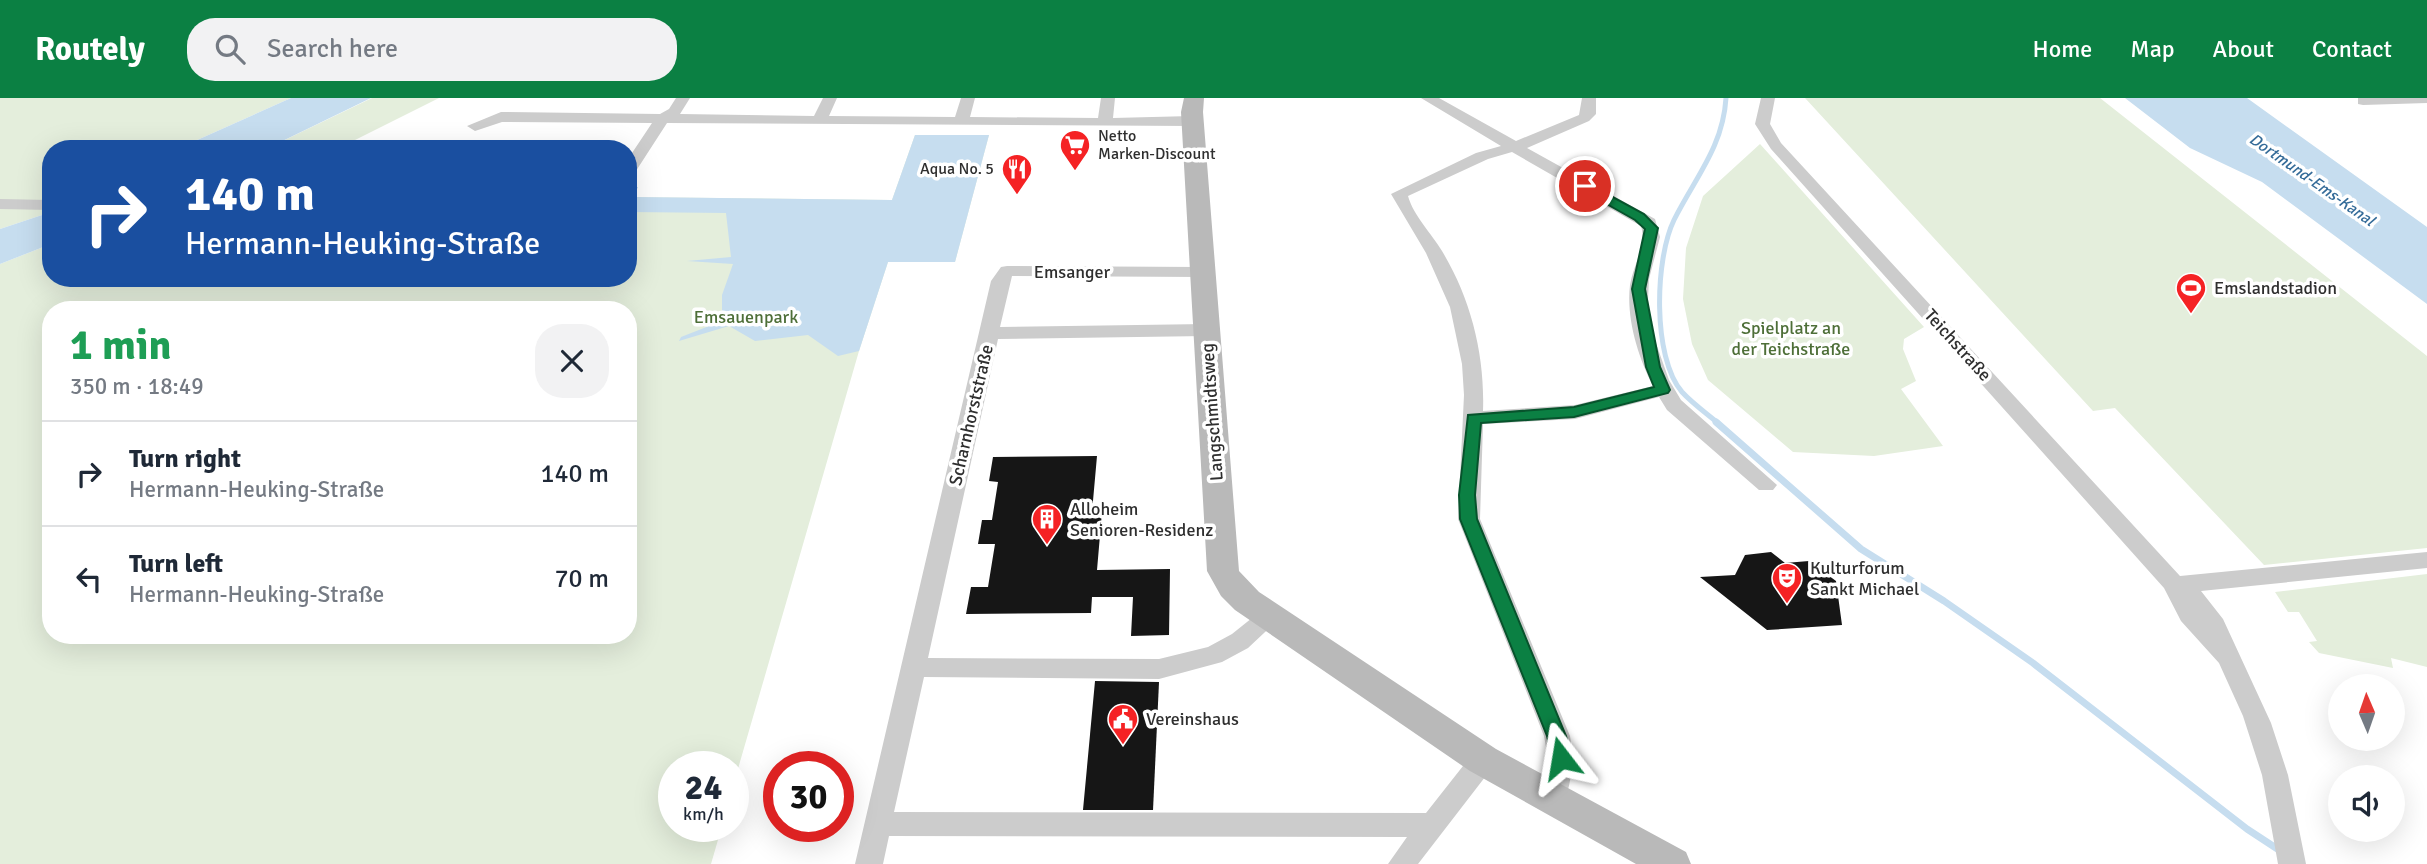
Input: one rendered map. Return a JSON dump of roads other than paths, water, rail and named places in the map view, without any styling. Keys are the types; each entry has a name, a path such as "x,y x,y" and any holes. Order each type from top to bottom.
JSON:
{"street":[{"path":"637,157 662,119 674,112 683,98"},
{"path":"820,120 830,98"},
{"path":"961,122 968,98"},
{"path":"1105,124 1108,98"},
{"path":"1428,98 1649,223 1651,238 1638,289 1653,367 1662,390 1674,405 1766,485"},
{"path":"1552,801 1561,758 1557,736 1469,519 1467,495 1474,418 1474,366 1465,324 1443,266 1429,239 1400,200 1399,194 1584,118 1588,114 1589,98"},
{"name":"Teichstraße","path":"1768,98 1761,111 1760,125 1776,146 2175,585 2177,596 2189,615 2230,663 2259,724 2279,792 2290,852"},
{"path":"2364,101 2427,99"},
{"path":"475,126 501,117 1105,124 1193,110"},
{"name":"Langschmidtsweg","path":"1193,110 1201,272 1223,571 1239,594 1483,760 1552,801 1672,864"},
{"path":"0,204 42,205"},
{"name":"Emsanger","path":"990,332 1000,281 1007,271 1201,272"},
{"name":"Scharnhorststraße","path":"869,864 990,332 1206,330"},
{"path":"1474,418 1574,412 1662,390"},
{"path":"2175,585 2427,560"},
{"path":"914,667 1159,669 1214,655 1240,641 1270,616"},
{"path":"1402,864 1483,760"},
{"path":"878,824 1433,825"}],"water":[{"path":"291,98 371,98 285,140 197,140"},
{"name":"Dortmund-Ems-Kanal","path":"2125,98 2247,98 2427,227 2427,304 2262,182 2190,148"},
{"path":"915,135 989,135 955,262 888,262 859,351 838,356 808,335 755,341 729,326 679,341 681,337 722,321 722,295 733,264 687,261 731,257 726,213 637,212 637,197 892,200"},
{"path":"42,215 42,248 0,264 0,229"}],"waterway":[{"path":"1718,423 1682,392 1672,376 1661,332 1660,282 1663,258 1674,220 1714,147 1724,116 1726,98"},
{"path":"1716,422 1861,549 1944,601 2033,663 2247,829 2279,850"}],"place":[{"name":"Netto Marken-Discount","path":"1075,172"},
{"name":"Aqua No. 5","path":"1017,196"},
{"name":"Emslandstadion","path":"2191,315"},
{"name":"Alloheim Senioren-Residenz","path":"1047,546"},
{"name":"Kulturforum Sankt Michael","path":"1787,605"},
{"name":"Vereinshaus","path":"1123,746"}],"park label":[{"name":"Emsauenpark","path":"746,317"},
{"name":"Spielplatz an der Teichstraße","path":"1791,338"}]}
